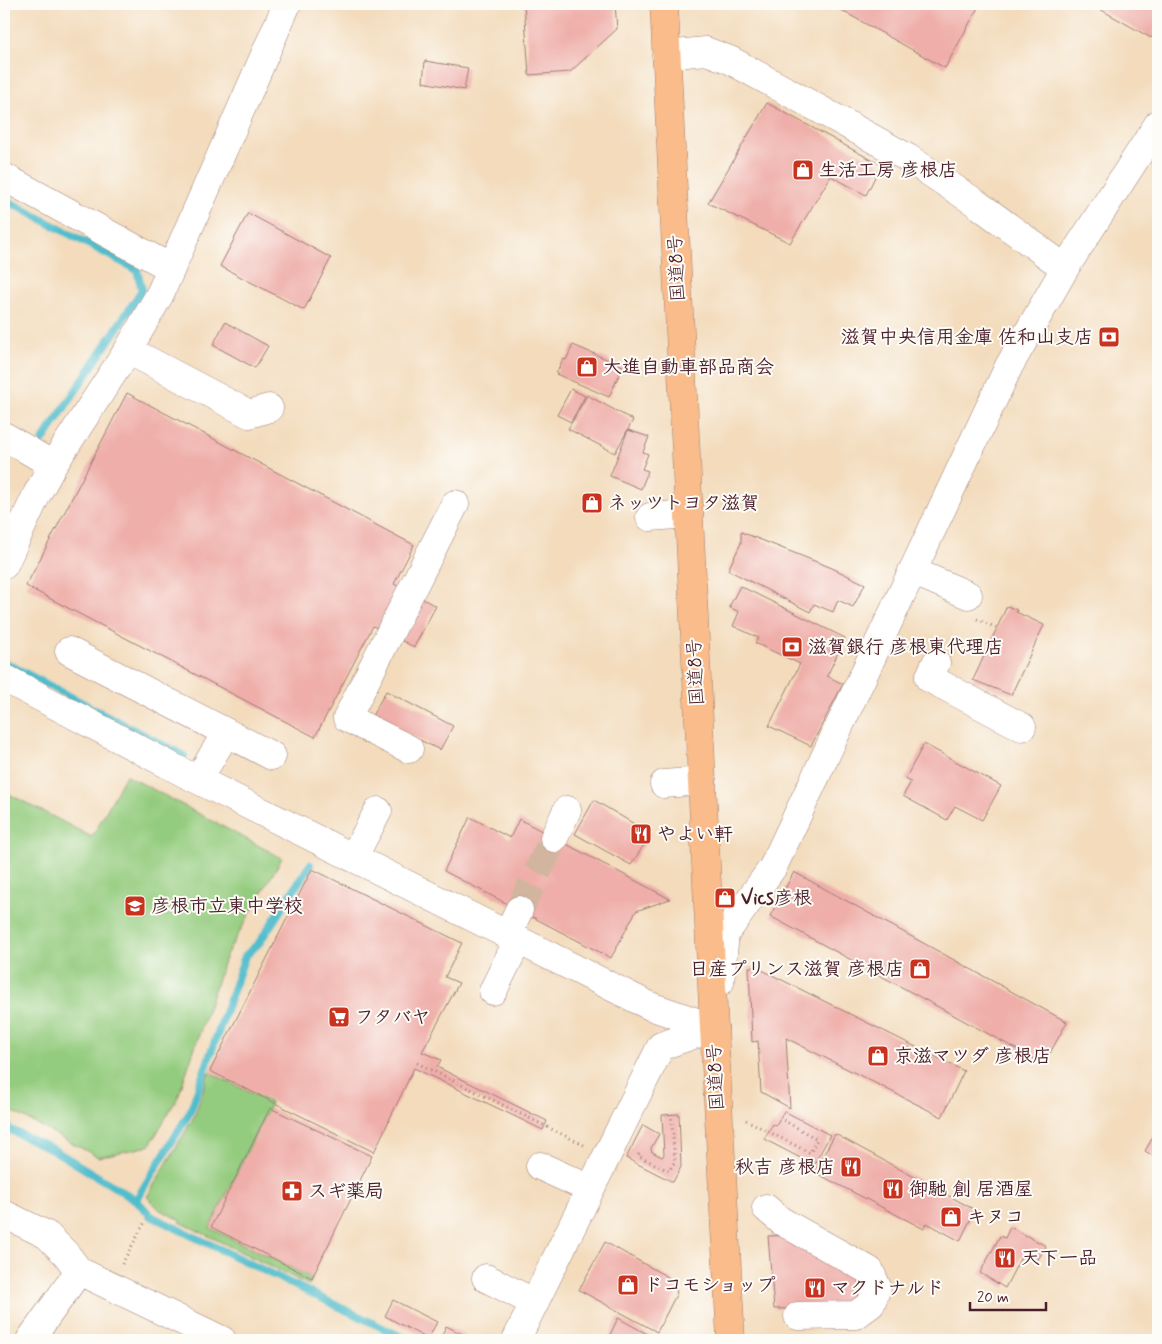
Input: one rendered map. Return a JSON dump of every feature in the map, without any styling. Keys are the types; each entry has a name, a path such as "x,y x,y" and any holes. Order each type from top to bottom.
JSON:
{"highway":[{"name":"国道8号","path":"664,4 731,1340"}],"street":[{"path":"4,565 12,526 37,494 53,465 128,350 177,263 287,4"},
{"path":"666,55 706,51 730,60 980,197 1065,268"},
{"path":"714,1028 725,934 773,867 865,697 912,571 1009,366 1065,268 1158,124"},
{"path":"4,177 177,263"},
{"path":"128,350 249,414 269,408"},
{"path":"4,436 53,465"},
{"path":"409,749 347,718 455,504"},
{"path":"650,517 689,514"},
{"path":"912,571 968,595"},
{"path":"69,651 272,756"},
{"path":"936,663 928,678 1022,727"},
{"path":"4,678 198,780 650,1006 714,1028"},
{"path":"198,780 226,733"},
{"path":"664,784 702,780"},
{"path":"554,838 567,810"},
{"path":"353,858 378,811"},
{"path":"493,991 513,937 520,910"},
{"path":"516,1340 660,1046 714,1028"},
{"path":"540,1166 590,1189"},
{"path":"766,1208 781,1221 870,1271 877,1287 871,1304 856,1315 798,1316"},
{"path":"4,1214 47,1235 66,1254 79,1271 222,1340"},
{"path":"30,1340 79,1271"},
{"path":"486,1278 535,1303"}],"path":[{"path":"417,1063 584,1145"},
{"path":"643,1147 638,1156 669,1170 675,1161 671,1114"},
{"path":"746,1120 810,1153 817,1139 781,1119"},
{"path":"106,1284 122,1264 146,1220"}],"green space":[{"name":"彦根市立東中学校","path":"126,775 282,858 226,955 178,1097 149,1146 98,1157 4,1107 4,803 9,794 92,837"},
{"path":"209,1072 271,1103 210,1228 312,1278 309,1285 180,1222 181,1220 160,1210 147,1197 195,1115"}],"building":[{"path":"524,4 615,4 617,29 570,72 529,75"},
{"path":"830,4 980,4 945,68"},
{"path":"1091,4 1158,4 1158,24 1151,38"},
{"path":"425,61 468,68 464,90 423,82"},
{"name":"生活工房 彦根店","path":"767,103 881,165 866,195 831,176 790,243 708,203"},
{"path":"248,213 331,258 304,310 220,266"},
{"path":"225,322 268,346 255,368 213,345"},
{"path":"573,345 623,366 609,397 556,374 563,359 566,360"},
{"path":"571,389 585,396 571,422 557,415"},
{"path":"127,393 414,545 394,584 436,606 414,647 373,626 315,737 26,586"},
{"path":"587,395 633,420 615,453 568,429"},
{"path":"628,430 649,437 643,452 648,454 642,469 648,471 641,489 610,476"},
{"path":"741,532 832,568 865,584 853,607 838,600 833,612 814,604 810,612 728,570 741,543"},
{"path":"740,586 845,638 827,676 843,684 811,746 769,726 800,664 755,643 759,638 733,626 739,612 729,607"},
{"path":"1007,606 1044,625 1011,695 973,680"},
{"path":"386,691 453,726 440,750 372,716"},
{"path":"924,744 1001,786 982,820 955,806 947,820 903,796 911,782 905,779"},
{"path":"594,800 651,834 631,865 575,834"},
{"path":"470,817 510,838 519,819 670,899 636,911 611,958 444,871"},
{"name":"フタバヤ","path":"312,869 462,943 445,977 459,983 422,1052 441,1060 437,1067 547,1121 543,1130 414,1068 374,1152 210,1071"},
{"name":"日産プリンス滋賀 彦根店","path":"794,872 1067,1022 1044,1064 770,916"},
{"name":"京滋マツダ 彦根店","path":"749,967 756,967 964,1071 942,1117 786,1038 790,1108 761,1092 758,1041 752,1042"},
{"name":"スギ薬局","path":"270,1108 372,1156 312,1278 211,1227"},
{"path":"784,1111 830,1135 814,1165 764,1139 773,1124 776,1126"},
{"path":"679,1114 681,1167 673,1182 626,1158 643,1125 659,1134 651,1148 652,1152 662,1157 664,1155 662,1115"},
{"path":"1158,1128 1158,1159 1145,1151"},
{"path":"835,1134 975,1210 960,1241 927,1223 924,1229 814,1172"},
{"name":"天下一品","path":"1010,1227 1046,1246 1037,1261 1022,1255 1005,1288 980,1273 1000,1236 1005,1238"},
{"name":"マクドナルド","path":"794,1235 858,1270 859,1307 774,1309 768,1236"},
{"name":"ドコモショップ","path":"605,1242 673,1280 677,1293 657,1332 579,1290"},
{"path":"393,1300 437,1322 428,1339 385,1316"},
{"path":"618,1318 658,1340 608,1339"},
{"path":"446,1326 466,1336 464,1340 440,1340"}],"waterway":[{"path":"4,199 137,270 142,290 43,440"},
{"path":"4,662 184,756"},
{"path":"136,1200 190,1112 245,956 259,943 310,865"},
{"path":"4,1127 52,1149 136,1200 151,1216 408,1340"}],"tunnel":[{"path":"519,910 554,838"}],"place":[{"name":"生活工房 彦根店","path":"803,170"},
{"name":"滋賀中央信用金庫 佐和山支店","path":"1109,337"},
{"name":"大進自動車部品商会","path":"587,367"},
{"name":"ネッツトヨタ滋賀","path":"592,503"},
{"name":"滋賀銀行 彦根東代理店","path":"792,647"},
{"name":"やよい軒","path":"641,834"},
{"name":"Vics彦根","path":"725,898"},
{"name":"彦根市立東中学校","path":"135,906"},
{"name":"日産プリンス滋賀 彦根店","path":"920,969"},
{"name":"フタバヤ","path":"339,1017"},
{"name":"京滋マツダ 彦根店","path":"878,1056"},
{"name":"秋吉 彦根店","path":"851,1167"},
{"name":"御馳 創 居酒屋","path":"893,1189"},
{"name":"スギ薬局","path":"292,1191"},
{"name":"キヌコ","path":"951,1217"},
{"name":"天下一品","path":"1005,1258"},
{"name":"ドコモショップ","path":"628,1285"},
{"name":"マクドナルド","path":"815,1288"}]}
